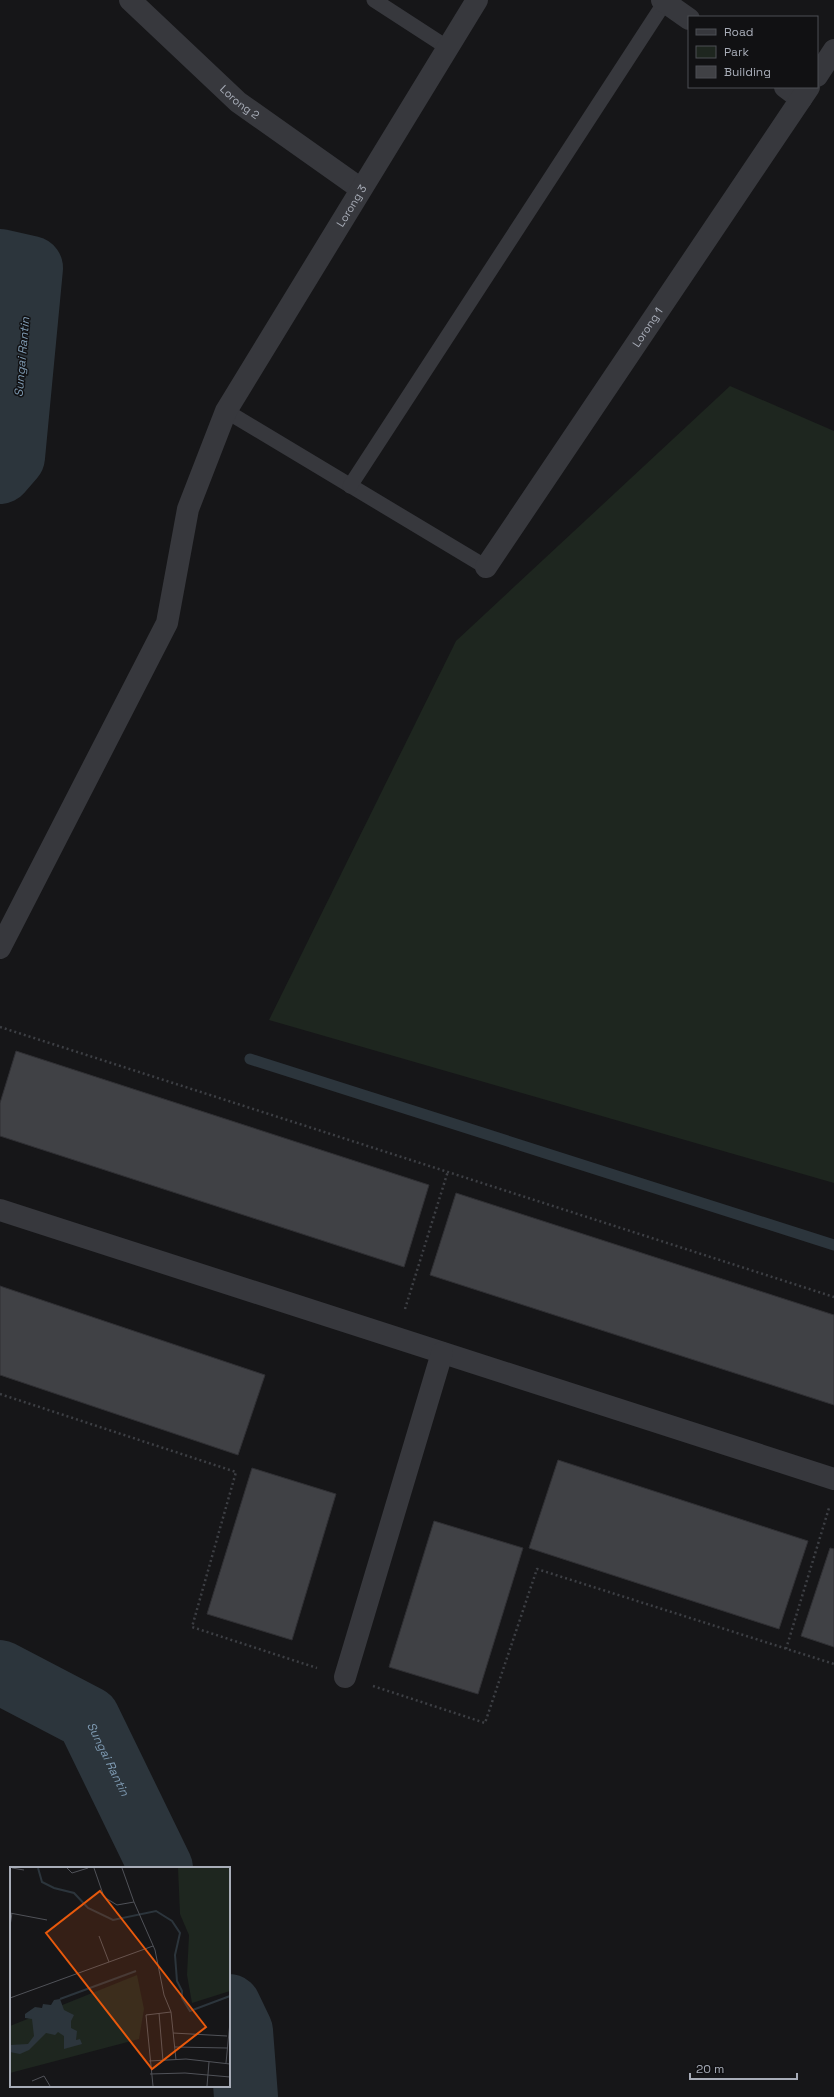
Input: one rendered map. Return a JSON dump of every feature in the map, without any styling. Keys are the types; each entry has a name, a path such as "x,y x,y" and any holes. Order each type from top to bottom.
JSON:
{"street":[{"name":"Lorong 2","path":"130,0 238,102 361,189"},
{"name":"Lorong 3","path":"0,948 167,623 188,509 226,411 477,0"},
{"path":"664,1 688,18"},
{"path":"818,74 834,50"},
{"name":"Lorong 1","path":"486,567 798,91"},
{"path":"0,1210 834,1478"},
{"path":"345,1677 442,1353"}],"lane":[{"path":"374,0 448,48"},
{"path":"350,486 664,1"},
{"path":"226,411 486,567"}],"path":[{"path":"0,1026 834,1297"},
{"path":"396,1338 448,1171"},
{"path":"786,1649 829,1507"}],"green space":[{"path":"730,386 834,431 834,1183 269,1020 456,641"}],"building":[{"path":"16,1051 429,1185 404,1267 0,1136 0,1103"},
{"path":"456,1193 834,1315 834,1405 430,1275"},
{"path":"0,1286 265,1375 238,1455 0,1375"},
{"path":"558,1460 808,1541 779,1629 529,1548"},
{"path":"252,1468 336,1494 292,1640 207,1614"},
{"path":"434,1521 523,1548 478,1694 389,1667"},
{"path":"830,1548 834,1549 834,1647 801,1636"}],"waterway":[{"name":"Sungai Rantin","path":"0,261 31,268 13,457 0,472"},
{"path":"250,1059 834,1245"},
{"name":"Sungai Rantin","path":"0,1672 88,1718 161,1867"},
{"name":"Sungai Rantin","path":"230,2008 241,2031 246,2097"}]}
